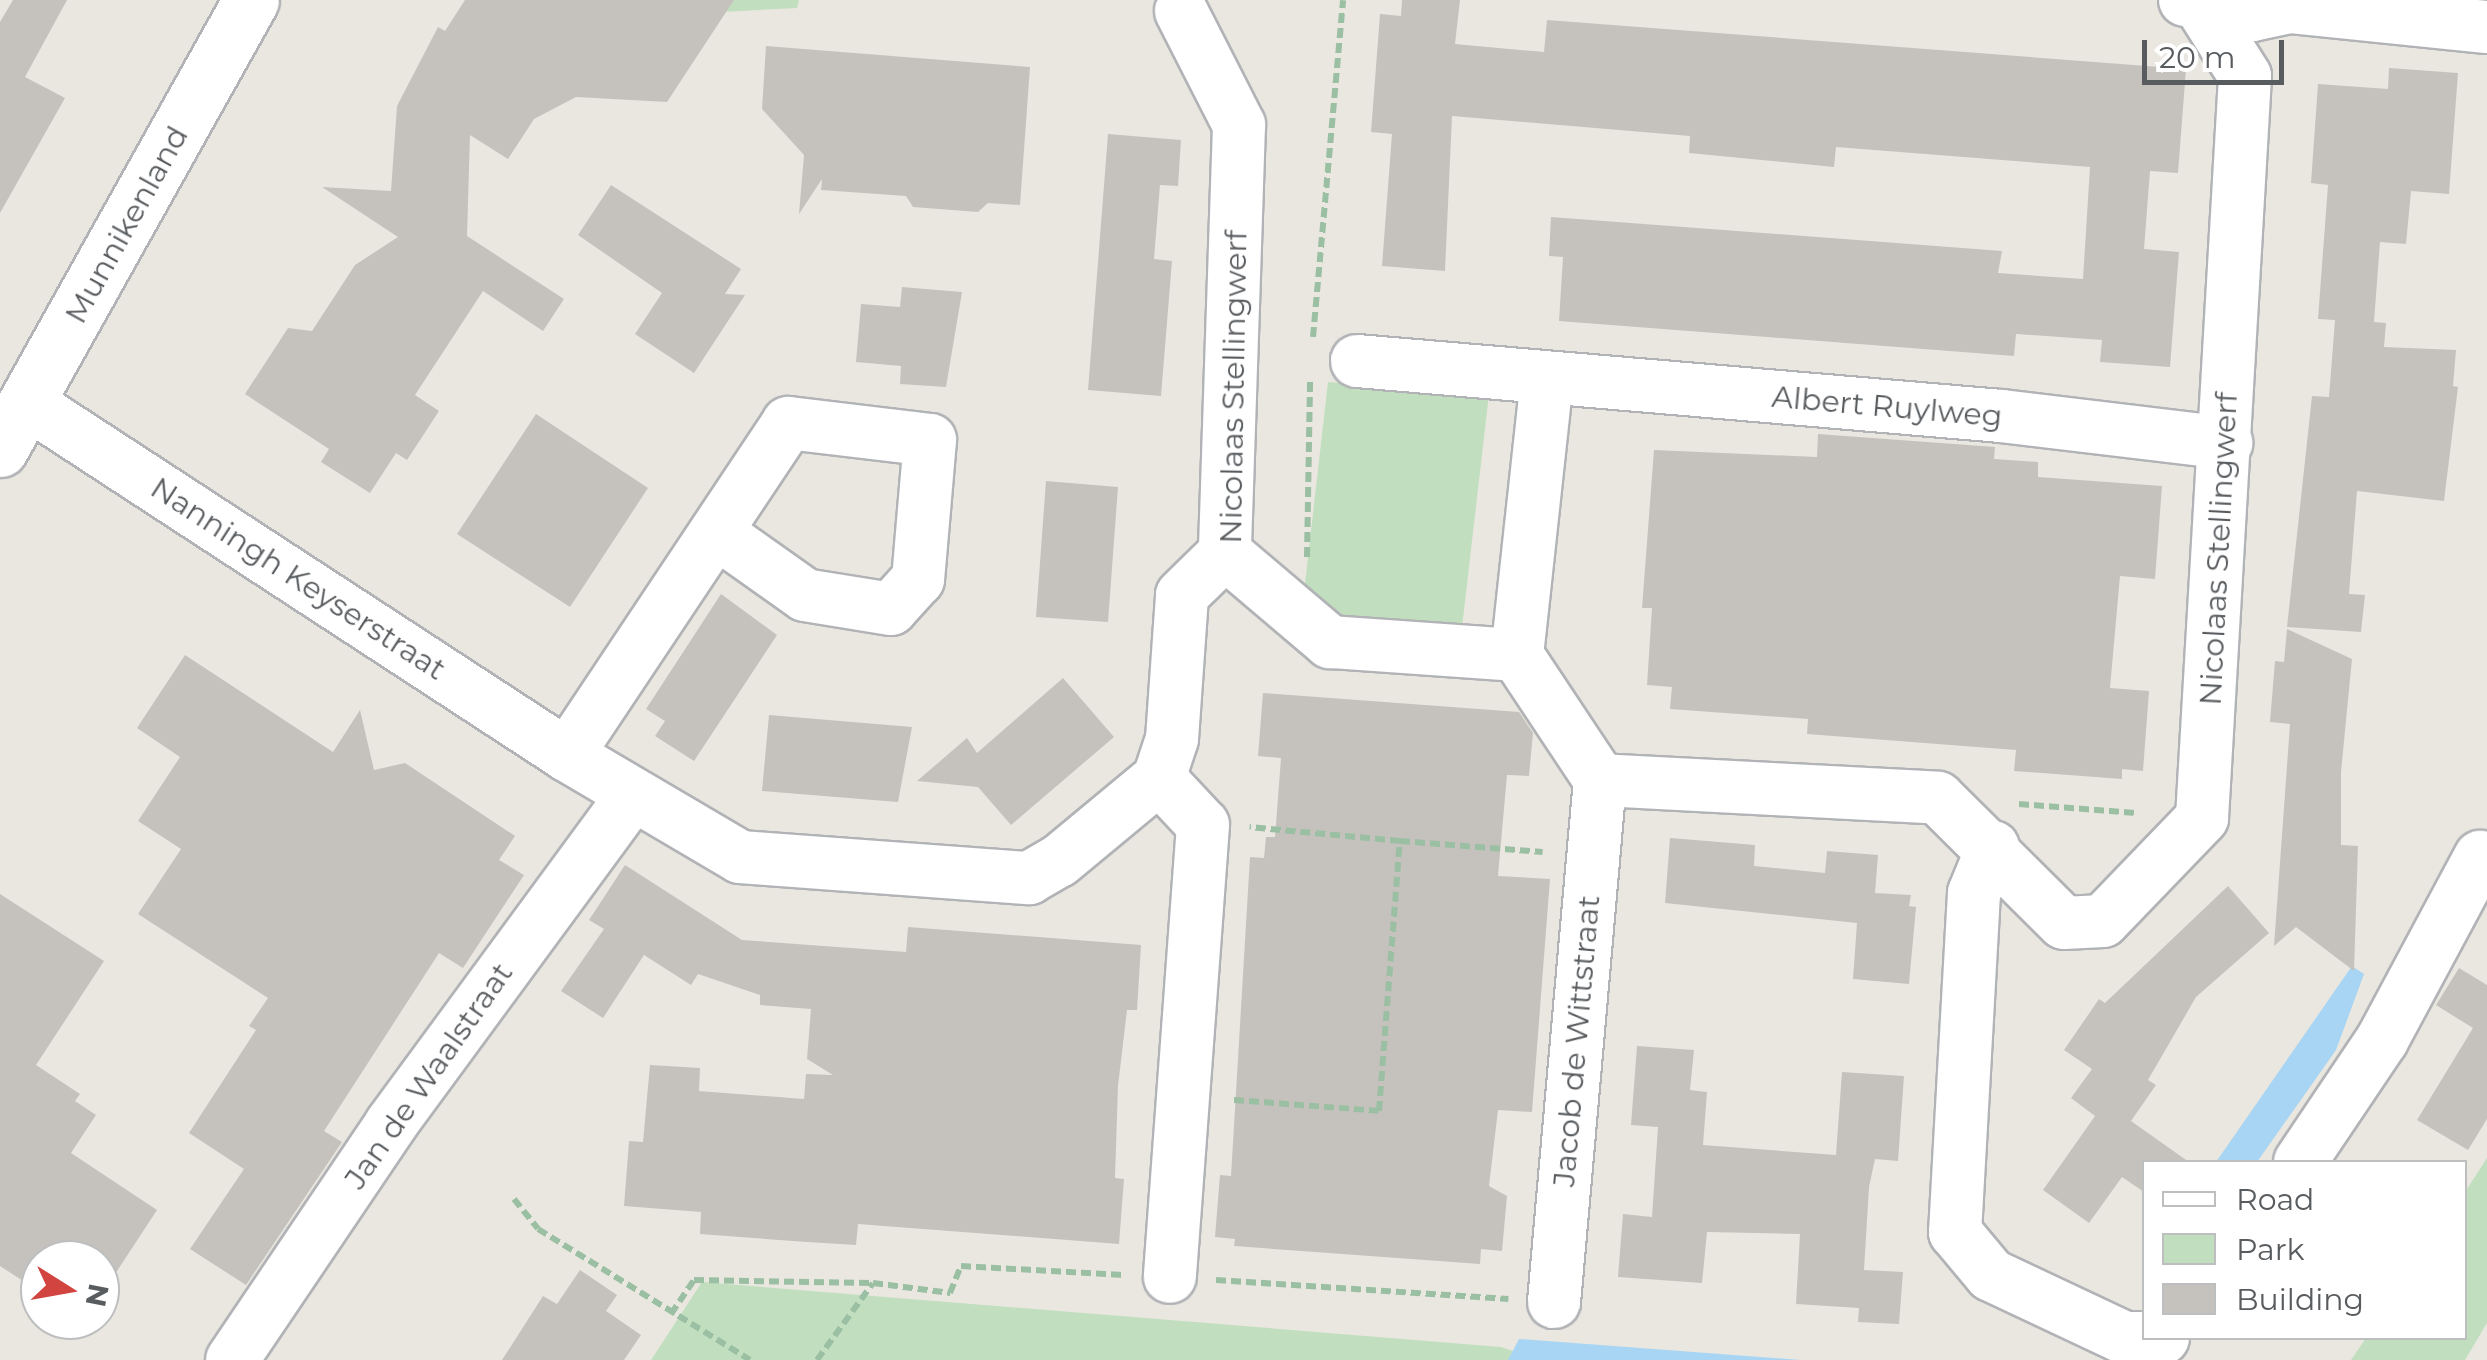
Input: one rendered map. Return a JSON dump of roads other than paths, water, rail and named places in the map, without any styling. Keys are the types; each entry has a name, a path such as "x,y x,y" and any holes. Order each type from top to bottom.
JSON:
{"street":[{"name":"Munnikenland","path":"0,449 29,404 251,0"},
{"name":"Nicolaas Stellingwerf","path":"1182,4 1239,125 1226,553 1330,642 1517,655"},
{"name":"Nicolaas Stellingwerf","path":"2003,825 2064,923 2103,920 2202,818 2246,76 2194,4"},
{"path":"2194,4 2252,15 2289,7 2487,27"},
{"name":"Albert Ruylweg","path":"1326,360 2001,416 2226,442"},
{"path":"1548,378 1517,655 1600,780 1938,798 2003,825 1974,894 1955,1232 1991,1275 2124,1338 2142,1338"},
{"name":"Nanningh Keyserstraat","path":"29,404 567,756 740,857 1029,878 1059,862 1159,778"},
{"path":"567,756 716,532"},
{"path":"1170,1277 1203,826 1159,778 1172,738 1182,595 1226,553"},
{"name":"Jacob de Wittstraat","path":"1554,1302 1600,780"},
{"name":"Jan de Waalstraat","path":"232,1360 391,1124 632,796"},
{"path":"2301,1160 2382,1040 2480,856"}],"water":[{"path":"2352,966 2364,974 2336,1050 2258,1160 2217,1160"},
{"path":"1519,1339 1801,1360 1508,1360"}]}
